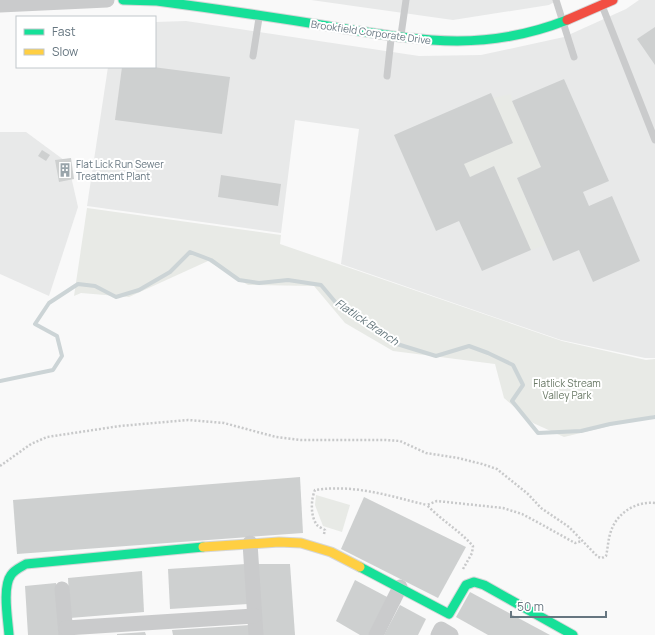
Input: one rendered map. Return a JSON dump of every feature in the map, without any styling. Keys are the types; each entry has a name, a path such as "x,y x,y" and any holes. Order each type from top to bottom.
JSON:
{"street":[{"path":"0,5 107,0"},
{"name":"Brookfield Corporate Drive","path":"123,0 157,1 431,41 478,40 524,33 562,22 613,0"},
{"path":"250,543 256,635"},
{"path":"9,635 6,589 9,577 15,570 26,564 250,543 301,543 320,548 331,552 400,587 449,614"},
{"path":"443,633 449,614 466,585 474,582 484,585 573,635"},
{"path":"376,635 400,587"},
{"path":"62,590 66,632 254,616"}],"lane":[{"path":"387,76 406,0"},
{"path":"556,0 574,57"},
{"path":"602,6 655,140"},
{"path":"253,56 260,16"}],"path":[{"path":"0,466 31,444 47,437 120,426 188,420 224,423 276,437 301,440 400,441 426,453 470,461 497,469 528,494 541,508 569,527 598,557 602,558 606,556 611,531 616,521 625,511 639,504 655,504"},
{"path":"320,548 325,530 317,525 312,513 313,495 315,490 341,487 361,489 427,505 462,534 473,546 472,553 461,572"},
{"path":"427,505 437,501 503,508 540,522 575,543 582,540"}],"shaded area":[{"path":"311,0 558,0 549,5 453,20"},
{"path":"639,0 655,0 655,358 645,358 561,340 341,264 359,129 295,120 281,233 87,206 108,68 156,68 156,22 186,21 419,56 481,55 564,37 626,9"},
{"path":"0,132 26,132 68,163 78,207 49,296 0,274"}],"green space":[{"path":"511,94 512,101 541,167 517,178 545,245 531,250 494,166 470,177 464,164 493,98"},
{"name":"Flatlick Stream Valley Park","path":"87,208 281,235 280,244 562,341 646,360 655,359 655,415 564,437 533,423 504,398 495,364 393,351 345,323 314,286 248,285 208,261 129,297 81,293 74,296"},
{"path":"316,495 350,505 342,532 323,526 315,505"}],"building":[{"path":"655,27 655,65 637,39"},
{"path":"156,67 230,77 222,134 115,120 122,68"},
{"path":"564,79 609,181 583,192 589,206 612,196 640,261 593,282 579,250 553,261 517,178 541,167 512,101"},
{"path":"491,93 513,143 464,164 470,177 494,166 531,250 482,271 459,221 436,231 394,135"},
{"name":"Flat Lick Run Sewer Treatment Plant","path":"42,150 50,155 46,161 38,156"},
{"name":"Flat Lick Run Sewer Treatment Plant","path":"71,158 74,179 59,182 55,160"},
{"path":"221,175 281,184 278,206 218,197"},
{"path":"300,477 303,533 17,554 13,500"},
{"path":"364,497 466,547 438,598 341,549"},
{"path":"246,564 248,604 170,609 168,569"},
{"path":"257,564 290,564 295,635 262,635"},
{"path":"142,571 144,612 70,618 68,578"},
{"path":"355,580 389,598 370,635 360,635 336,621"},
{"path":"56,583 60,635 28,635 25,586"},
{"path":"470,592 550,635 488,635 456,617"},
{"path":"400,605 426,619 418,635 384,635"},
{"path":"250,625 250,635 173,635 172,630"},
{"path":"145,632 146,635 117,635 117,634"}],"waterway":[{"name":"Flatlick Branch","path":"0,381 53,370 62,356 57,336 35,324 49,303 78,284 95,286 116,297 139,290 170,272 190,252 211,260 239,280 259,283 288,280 321,285 337,304 397,344 436,356 469,346 513,365 523,385 512,401 538,433 581,431 610,424 655,417"}],"traffic: fast":[{"path":"123,0 157,1 370,33 427,40 454,41 509,37 567,20"},
{"path":"9,635 6,604 8,580 14,572 26,564 203,547"},
{"path":"360,567 449,614 466,585 474,582 484,585 573,635"}],"traffic: slow":[{"path":"203,547 279,542 301,543 331,552 360,567"}],"traffic: jam":[{"path":"567,20 613,0"}],"place":[{"name":"Flat Lick Run Sewer Treatment Plant","path":"65,170"}]}
